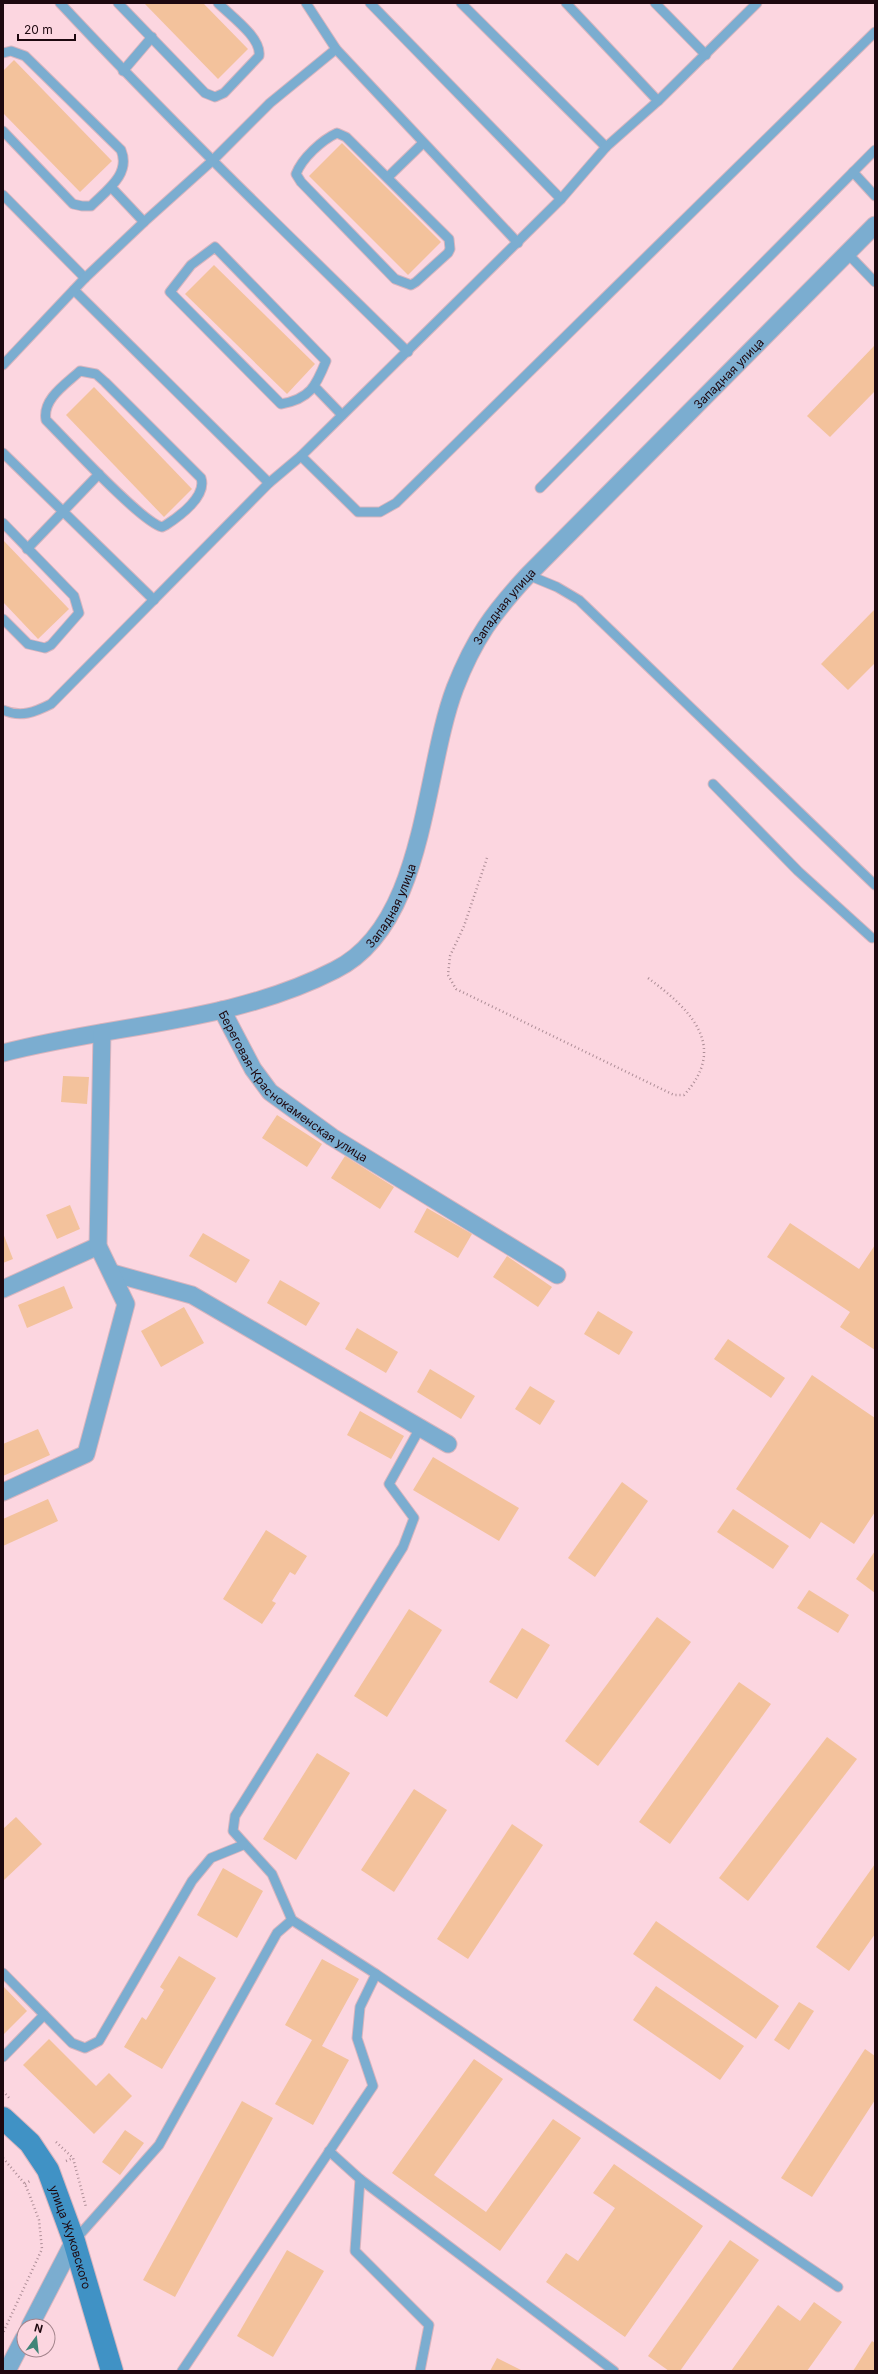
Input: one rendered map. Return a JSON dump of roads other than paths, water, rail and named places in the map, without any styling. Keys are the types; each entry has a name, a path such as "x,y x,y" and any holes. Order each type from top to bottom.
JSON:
{"street":[{"name":"Западная улица","path":"222,1010 304,985 338,969 362,951 383,926 397,902 409,870 429,799 445,722 455,689 479,634 494,613 528,575 875,225"},
{"name":"Береговая-Краснокаменская улица","path":"3,1053 222,1010 253,1069 276,1096 332,1137 557,1275"},
{"path":"3,1492 86,1454 126,1304 98,1246 102,1033"},
{"path":"3,1289 98,1246"},
{"path":"112,1273 192,1295 448,1444"},
{"name":"улица Жуковского","path":"3,2118 30,2143 48,2170 74,2241 112,2371"},
{"path":"34,2318 74,2241"},
{"path":"7,2371 16,2354"}],"lane":[{"path":"60,3 123,71 212,161 408,352"},
{"path":"118,3 205,93 215,98 220,96 254,62 259,56 260,51 256,41 218,3"},
{"path":"306,3 336,49 518,243"},
{"path":"370,3 377,12 561,199"},
{"path":"461,3 606,147"},
{"path":"566,3 658,101"},
{"path":"655,3 706,55"},
{"path":"3,710 22,715 36,712 51,704 269,483 301,456 518,243 561,199 606,147 658,101 706,55 752,5"},
{"path":"301,456 358,512 380,512 396,503 875,32"},
{"path":"123,71 152,37"},
{"path":"3,365 85,278 144,222 212,161 270,103 336,49"},
{"path":"3,53 11,51 26,56 121,150 125,159 123,172 91,206 73,204 3,131"},
{"path":"337,133 346,137 388,177 446,234 451,243 448,253 422,279 411,285 395,279 301,182 296,174 299,166 329,136 337,133"},
{"path":"388,177 423,143"},
{"path":"540,488 875,150"},
{"path":"853,172 875,196"},
{"path":"111,186 144,222"},
{"path":"3,194 85,278"},
{"path":"215,247 326,361 316,387 296,401 281,404 170,292 191,265 215,247"},
{"path":"847,253 875,282"},
{"path":"74,290 269,483"},
{"path":"80,371 96,374 105,382 197,473 203,484 199,496 171,522 162,527 151,522 99,474 46,420 45,411 50,400 80,371"},
{"path":"316,387 342,415"},
{"path":"3,453 154,600"},
{"path":"27,549 99,474"},
{"path":"3,523 74,596 79,613 51,645 46,648 28,644 3,619"},
{"path":"528,575 557,586 579,600 875,885"},
{"path":"713,784 798,871 872,938"},
{"path":"420,1428 389,1484 414,1518 403,1547 235,1816 233,1831 243,1845 272,1874 292,1920 376,1974 838,2287"},
{"path":"3,1974 72,2043 85,2048 99,2041 192,1881 211,1858 243,1845"},
{"path":"74,2241 159,2145 277,1933 292,1920"},
{"path":"182,2371 373,2086 357,2038 360,2007 376,1974"},
{"path":"3,2057 44,2015"},
{"path":"329,2151 360,2179 614,2371"},
{"path":"360,2179 354,2251 429,2325 420,2371"}]}
